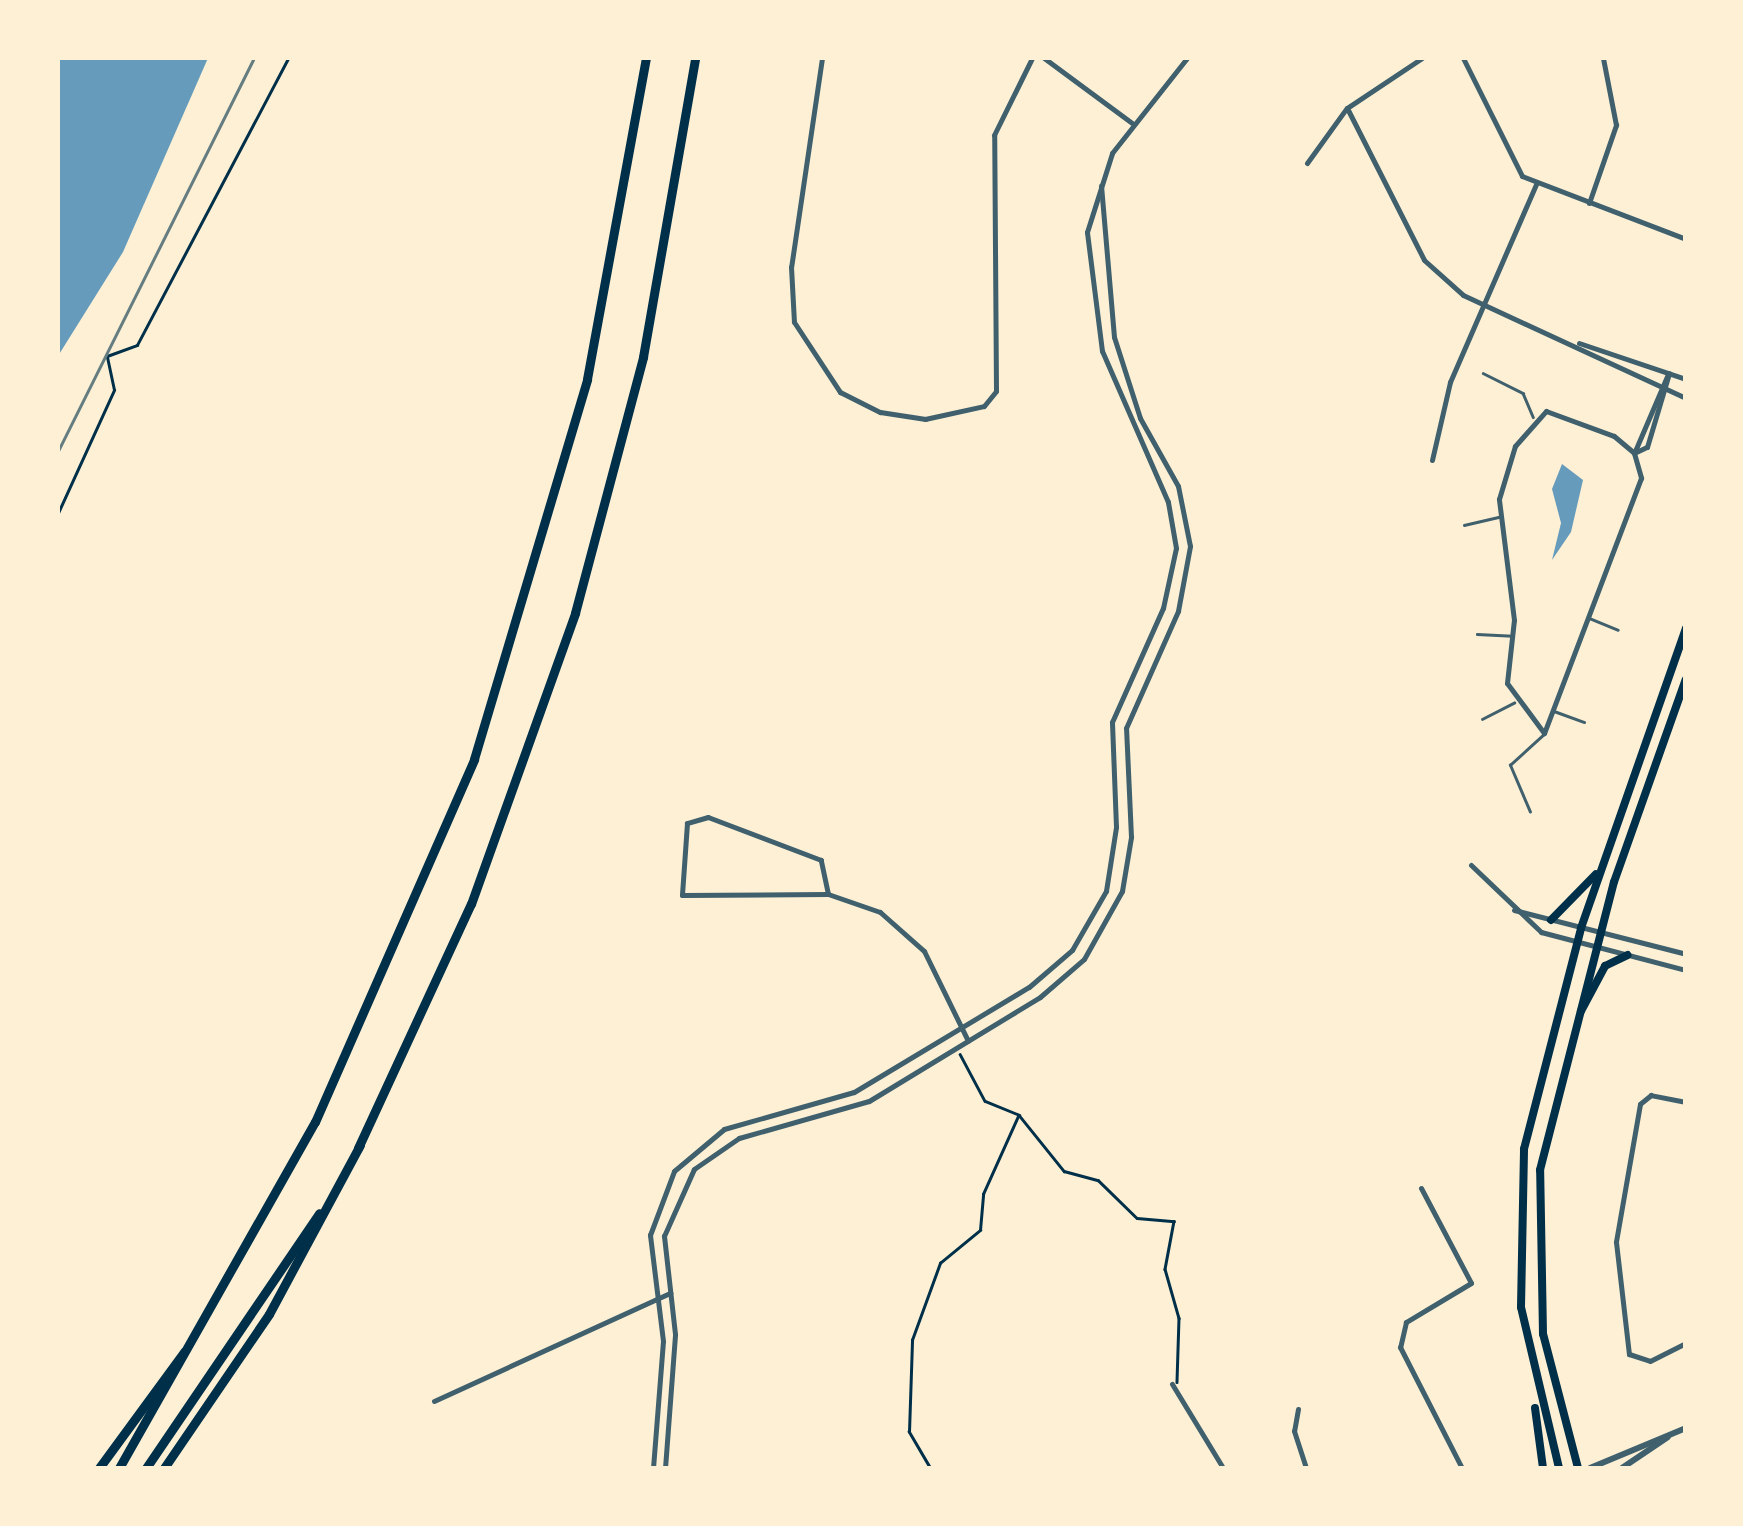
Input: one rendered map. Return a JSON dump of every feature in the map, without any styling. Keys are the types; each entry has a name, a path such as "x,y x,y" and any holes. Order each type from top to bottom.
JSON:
{"highway":[{"path":"119,1468 202,1331 396,954 492,708 590,364 646,58"},
{"path":"164,1468 270,1314 360,1145 471,904 575,613 643,358 696,58"},
{"path":"146,1468 360,1145"},
{"path":"99,1468 202,1331"}],"main road":[{"path":"1543,1468 1518,1282 1520,1172 1580,928 1686,628"},
{"path":"1578,1468 1549,1370 1536,1238 1545,1137 1600,932 1686,679"},
{"path":"1551,920 1599,871"},
{"path":"1571,1033 1601,971 1628,955"},
{"path":"1531,1374 1559,1468"}],"street":[{"path":"822,58 792,267 794,322 840,392 880,412 926,419 984,406 996,391 994,135 1032,58"},
{"path":"1044,58 1132,123"},
{"path":"653,1468 658,1298 653,1215 696,1148 740,1122 826,1103 962,1028 1052,970 1094,918 1116,846 1109,743 1121,688 1172,583 1176,548 1168,502 1123,414 1095,324 1087,232 1100,183 1132,123 1187,58"},
{"path":"1306,163 1347,108 1422,58"},
{"path":"1463,58 1520,173 1536,183 1686,239"},
{"path":"1589,203 1616,125 1603,58"},
{"path":"1347,108 1424,260 1489,306 1576,342 1686,379"},
{"path":"665,1468 670,1293 666,1221 705,1158 748,1135 830,1117 957,1048 1057,985 1107,924 1130,850 1124,744 1136,691 1181,604 1190,534 1114,337 1100,183"},
{"path":"1432,460 1436,420 1489,306 1536,183"},
{"path":"1576,342 1686,398"},
{"path":"1634,453 1558,412 1533,416 1500,484 1514,636 1514,703 1544,733 1641,478 1634,453 1669,372"},
{"path":"1634,453 1647,447 1668,391 1669,372"},
{"path":"1109,743 1124,744"},
{"path":"828,894 821,860 708,816 687,824 682,895 828,894 880,912 912,938 968,1041"},
{"path":"1471,866 1512,910 1578,942 1686,970"},
{"path":"1512,910 1686,954"},
{"path":"1094,918 1107,924"},
{"path":"1686,1102 1652,1096 1638,1109 1616,1268 1630,1354 1650,1361 1686,1343"},
{"path":"826,1103 830,1117"},
{"path":"696,1148 705,1158"},
{"path":"1421,1188 1470,1283 1406,1322 1400,1348 1462,1468"},
{"path":"434,1401 670,1293"},
{"path":"1173,1386 1223,1468"},
{"path":"1298,1408 1294,1432 1306,1468"},
{"path":"1590,1468 1686,1428"},
{"path":"1622,1468 1668,1436"}],"lane":[{"path":"1483,373 1523,393 1533,416"},
{"path":"1464,525 1502,516"},
{"path":"1589,618 1618,630"},
{"path":"1476,634 1514,636"},
{"path":"1482,718 1514,703"},
{"path":"1554,711 1584,722"},
{"path":"1530,812 1510,765 1544,733"}],"path":[{"path":"58,513 114,390 107,356 137,345 288,58"},
{"path":"957,1048 985,1102 1019,1115 1064,1171 1098,1180 1137,1218 1174,1221 1166,1269 1182,1372 1173,1386"},
{"path":"930,1468 910,1432 912,1340 940,1263 980,1230 983,1194 1019,1115"}],"water":[{"path":"58,58 208,58 123,252 58,356"},
{"path":"1562,464 1583,480 1571,532 1552,560 1561,523 1552,489"}],"railway":[{"path":"58,451 254,58"}]}
